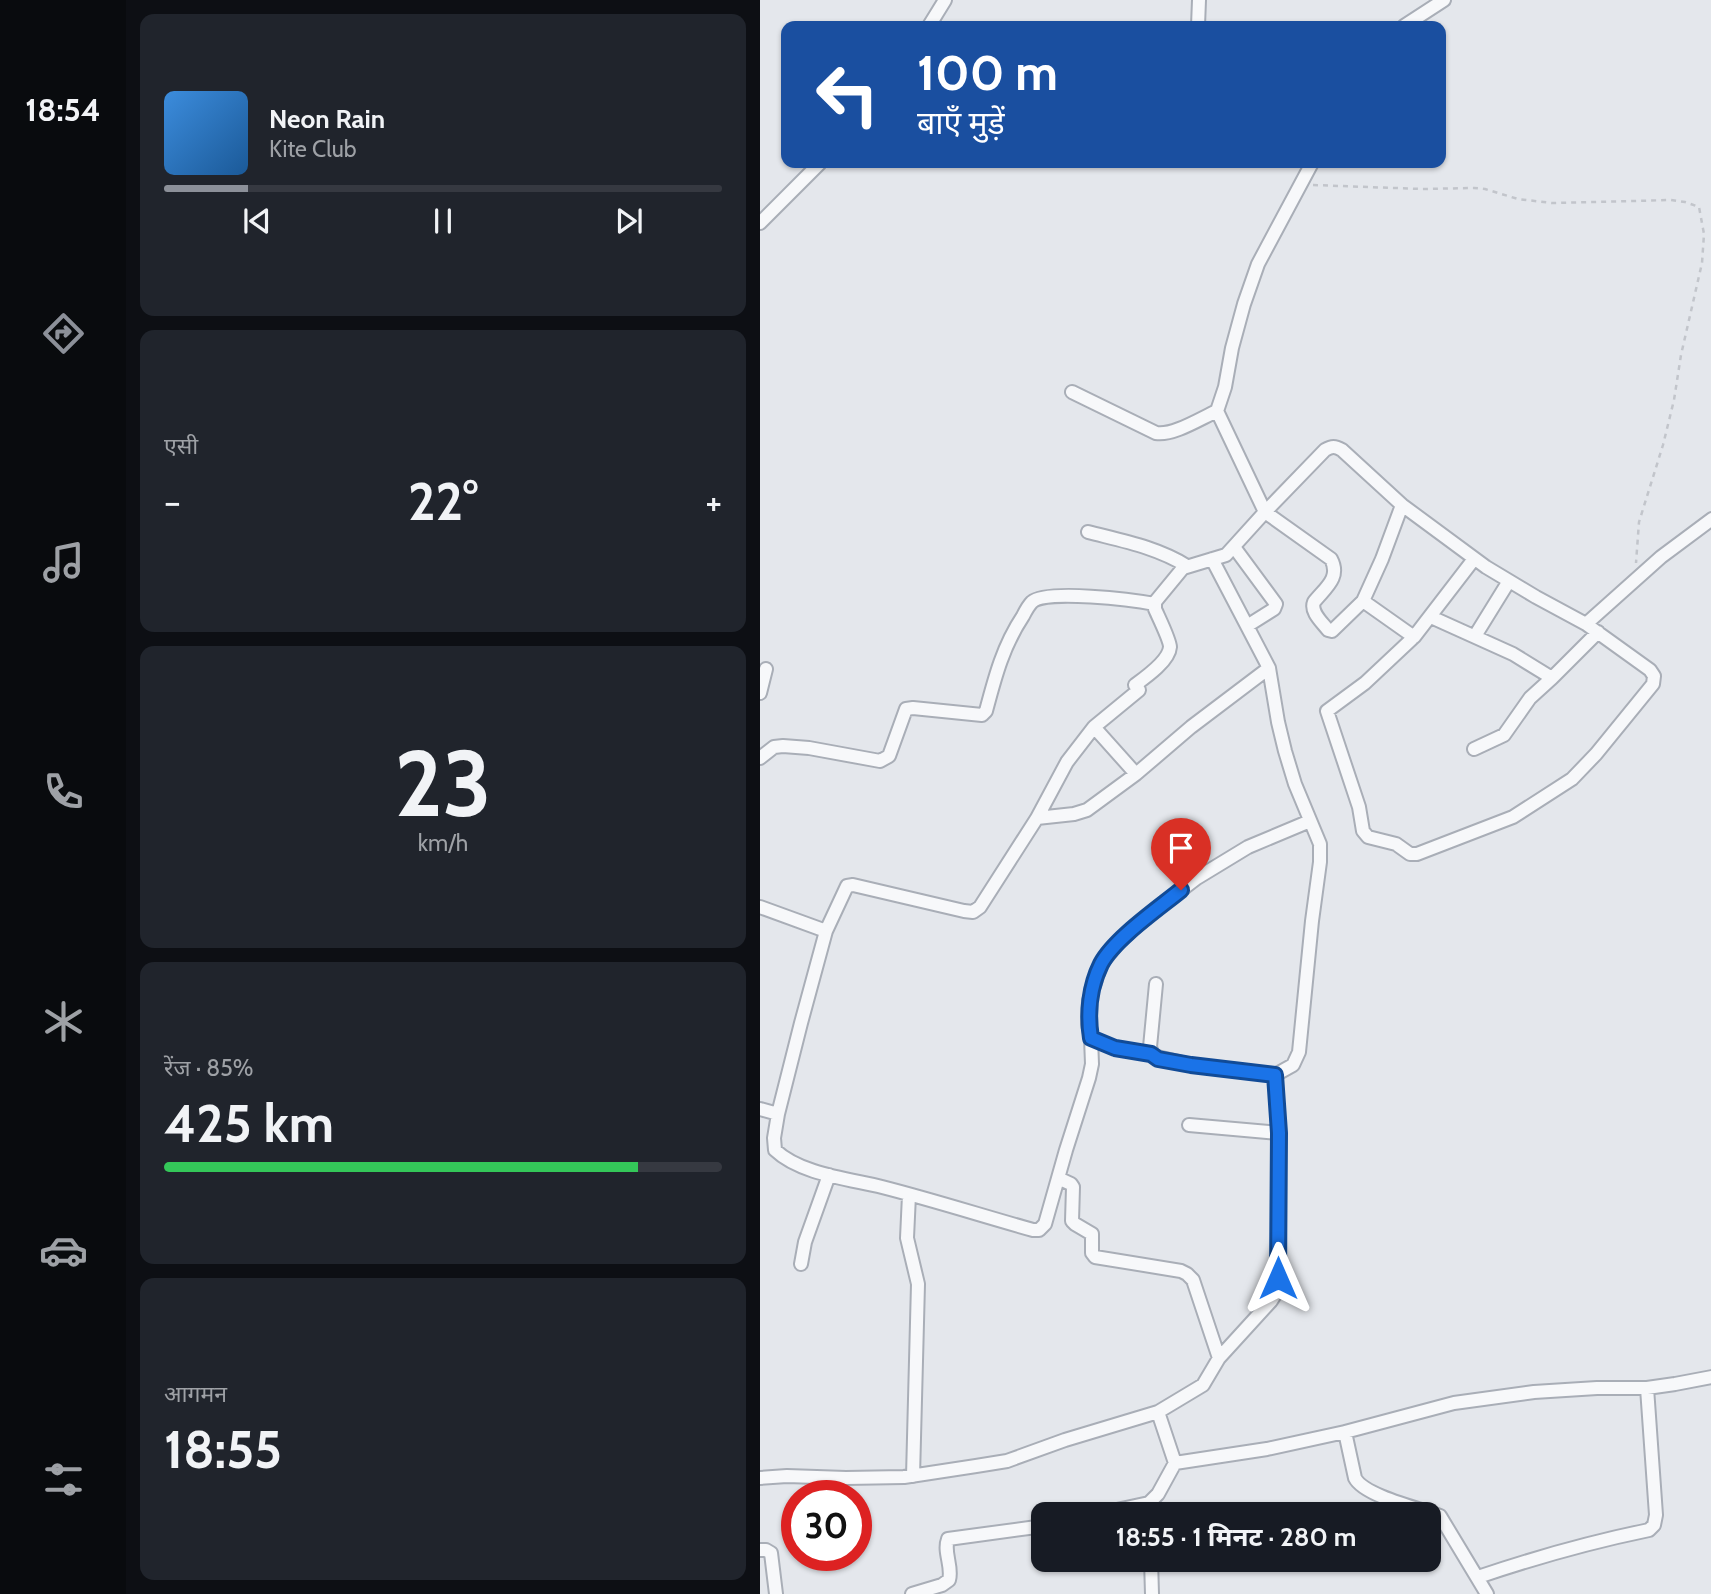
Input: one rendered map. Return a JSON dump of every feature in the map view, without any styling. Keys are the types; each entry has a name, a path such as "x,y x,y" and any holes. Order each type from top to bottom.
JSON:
{"street":[{"path":"932,21 945,0"},
{"path":"1198,21 1199,0"},
{"path":"1411,21 1444,0"},
{"path":"760,223 815,168"},
{"path":"1072,392 1162,434 1173,432 1217,411 1226,387 1235,337 1258,264 1310,168"},
{"path":"1217,411 1265,512 1331,559 1334,564 1333,579 1312,607 1328,630 1334,630 1363,601 1402,505"},
{"path":"1311,821 1248,847 1197,878 1150,914 1120,941 1101,964 1089,1001 1092,1065 1089,1078 1045,1224 1039,1230 829,1175 799,1165 775,1150 778,1114 800,1023 826,931 845,889 849,884 968,912 977,910 1036,818 1067,762 1094,727 1139,690 1135,685 1159,667 1169,651 1155,604 1169,584 1187,566 1226,555 1325,450 1334,446 1342,450 1402,505 1474,559 1586,624 1653,673 1653,684 1572,779 1512,817 1417,854 1412,855 1396,844 1368,837 1363,831 1359,807 1327,712 1365,683 1414,637 1474,559"},
{"path":"1586,624 1661,557 1711,519"},
{"path":"1088,532 1153,549 1187,566"},
{"path":"1234,547 1276,604 1274,609 1247,626"},
{"path":"1091,1038 1115,1048 1151,1054 1158,1059 1275,1075 1293,1065 1299,1052 1320,844 1295,784 1285,751 1277,722 1269,668 1212,559"},
{"path":"1475,636 1509,581"},
{"path":"760,758 775,747 783,746 880,761 889,756 906,709 982,715 986,711 1000,659 1028,607 1035,600 1081,597 1129,599 1155,604"},
{"path":"1363,601 1414,637"},
{"path":"1431,617 1513,654 1552,678"},
{"path":"1474,749 1504,735 1530,698 1598,632"},
{"path":"1036,818 1087,810 1269,668"},
{"path":"760,693 766,669"},
{"path":"1094,727 1136,774"},
{"path":"760,907 826,931"},
{"path":"1151,1054 1156,984"},
{"path":"760,1478 904,1478 1007,1461 1158,1412 1203,1385 1219,1358 1271,1301 1278,1286 1279,1133 1275,1075"},
{"path":"760,1109 778,1114"},
{"path":"1189,1125 1279,1133"},
{"path":"801,1264 805,1241 829,1175"},
{"path":"1058,1178 1073,1187 1072,1221 1092,1234 1092,1253 1095,1257 1181,1272 1193,1280 1219,1358"},
{"path":"909,1195 907,1238 918,1284 913,1476"},
{"path":"1175,1463 1267,1449 1345,1432 1454,1403 1534,1392 1647,1388 1711,1377"},
{"path":"1478,1577 1590,1542 1649,1530 1654,1525 1656,1515 1647,1388"},
{"path":"1152,1502 1175,1463 1158,1412"},
{"path":"1345,1432 1358,1484 1440,1517 1487,1594"},
{"path":"912,1594 942,1585 949,1580 951,1574 946,1544 948,1539 1031,1528"},
{"path":"760,1550 771,1553 776,1594"},
{"path":"1151,1572 1152,1594"}],"path":[{"path":"1301,185 1474,188 1543,202 1671,200 1699,207 1704,234 1702,263 1681,355 1674,400 1640,523 1634,580"}],"route":[{"path":"1181,890 1120,941 1101,964 1089,1001 1088,1024 1091,1038 1115,1048 1151,1054 1158,1059 1275,1075 1279,1133 1278,1278"}]}
